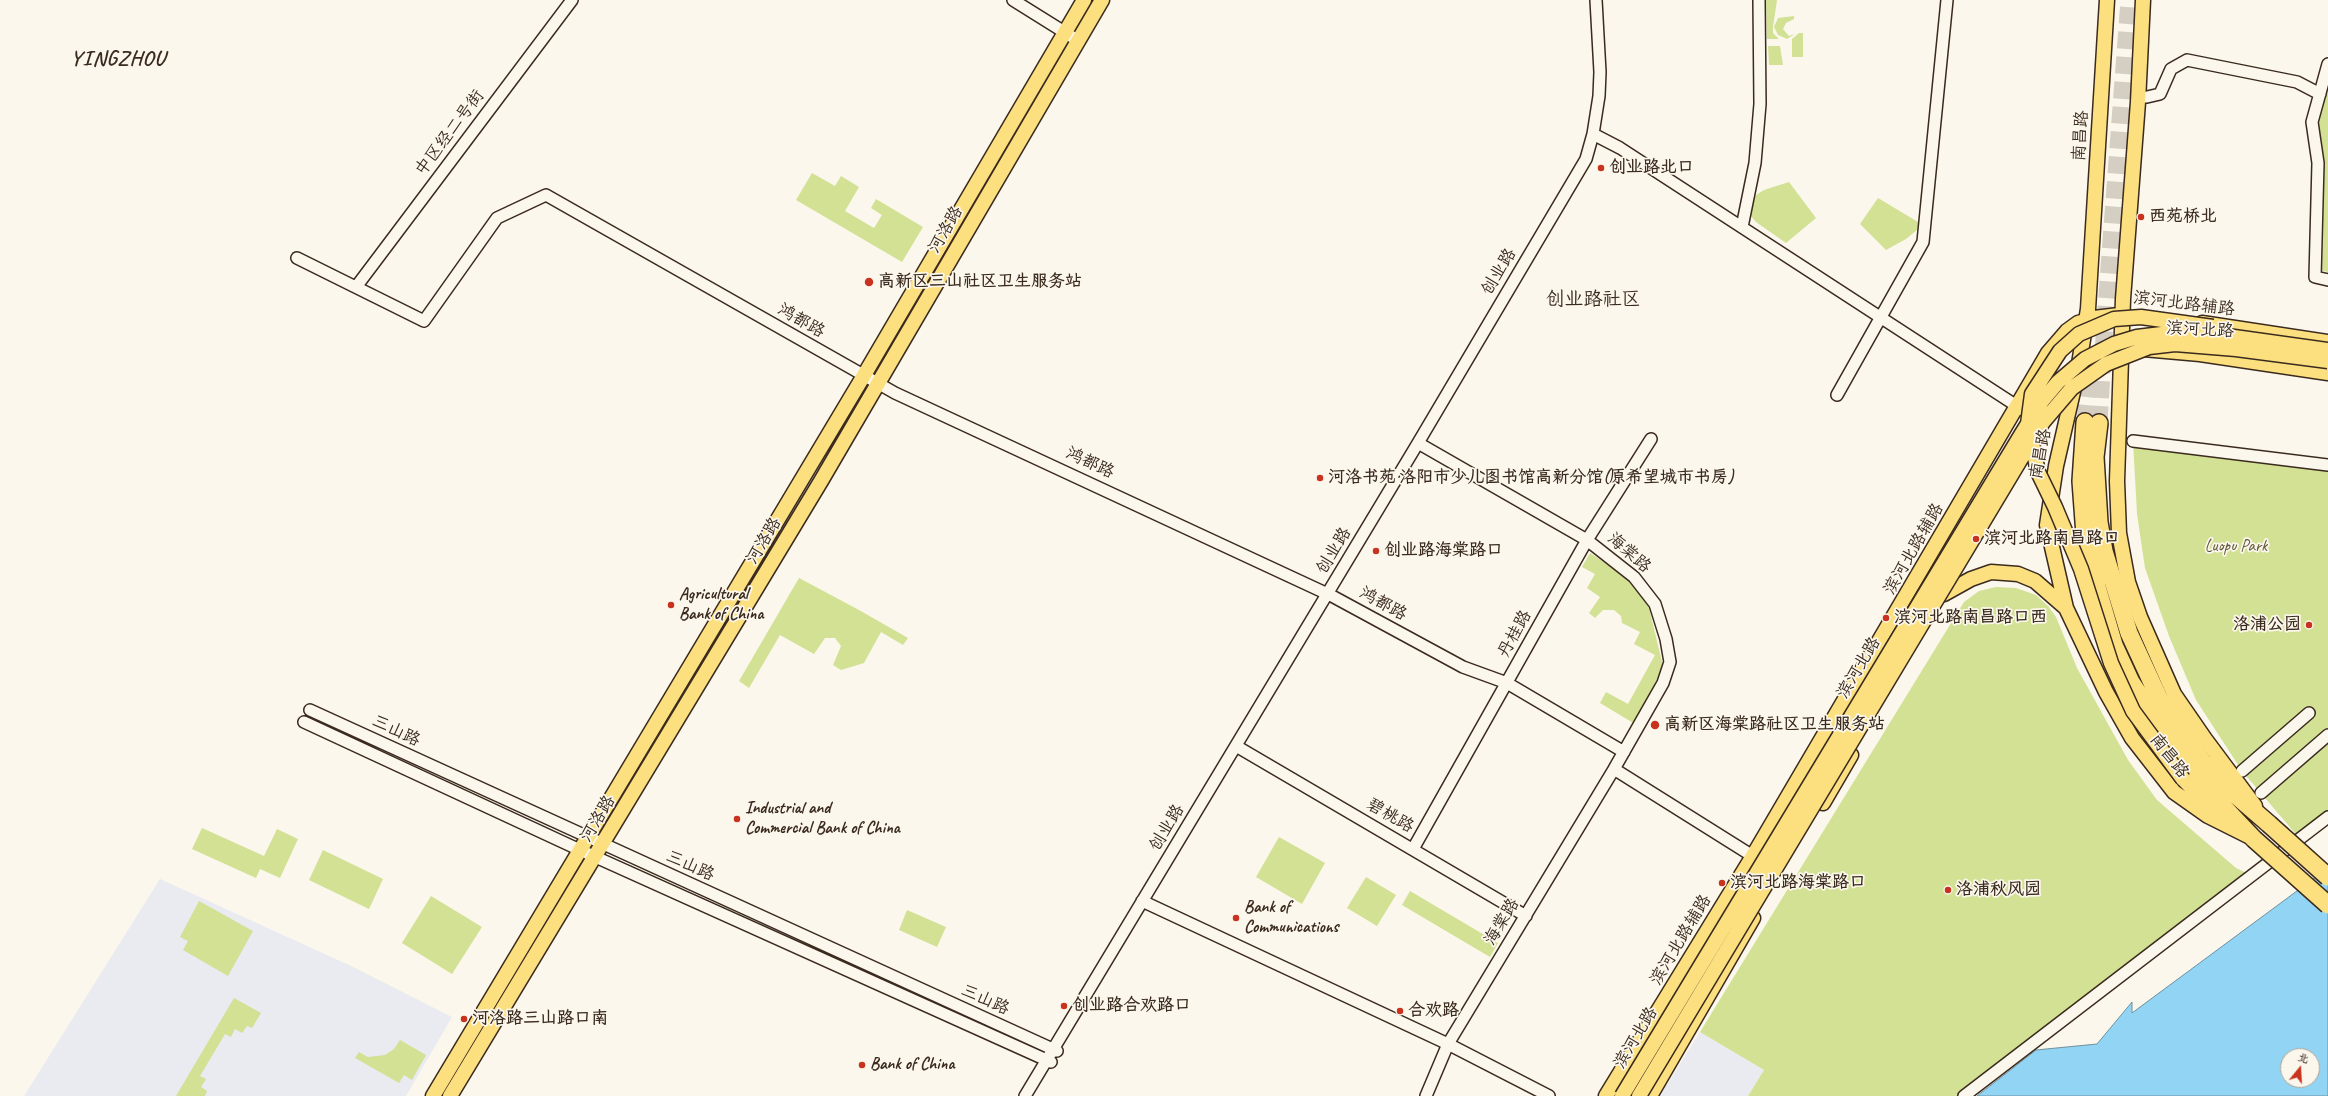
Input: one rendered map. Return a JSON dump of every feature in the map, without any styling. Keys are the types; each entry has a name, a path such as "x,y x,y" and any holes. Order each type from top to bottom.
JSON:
{"highway":[{"path":"2328,877 2224,784 2203,762 2159,698 2132,639 2112,578 2099,522 2092,422 2081,481 2085,535 2097,587 2114,645 2131,682 2155,719 2201,783 2254,839 2328,905"}],"main road":[{"name":"河洛路","path":"433,1096 863,377 1084,0"},
{"name":"河洛路","path":"450,1096 817,488 1077,40 1102,0"},
{"name":"南昌路","path":"2107,0 2086,320 2078,370 2056,466 2047,525 2066,608 2106,692 2132,738 2174,792 2208,816 2254,839"},
{"path":"2143,0 2122,349 2117,481 2119,533 2128,582 2140,617 2174,694 2205,740 2268,824"},
{"name":"滨河北路辅路","path":"1606,1096 1753,856 2018,407 2048,353 2067,331 2078,323 2086,320 2133,314 2328,343"},
{"path":"2254,839 2206,803 2183,779 2133,711 2111,663 2081,569 2056,507 2038,472 2028,424 2032,394 2060,351 2079,334 2114,319 2141,317 2328,343"},
{"name":"滨河北路","path":"1622,1096 2021,435 2042,401 2058,382 2085,359 2114,344 2137,337 2170,333 2227,336 2328,350"},
{"name":"滨河北路","path":"1639,1096 2043,422 2072,388 2106,364 2120,358 2150,347 2175,344 2236,349 2328,362"},
{"path":"1650,1096 1779,873 1838,778 1944,594 2036,418 2055,392 2078,370 2122,349 2156,349 2200,354 2328,373"},
{"path":"1944,594 1971,579 1990,572 2018,574 2035,581 2066,608"}],"street":[{"name":"中区经二号街","path":"356,287 572,0"},
{"path":"1014,0 1077,40"},
{"name":"创业路","path":"1596,0 1600,72 1596,135"},
{"name":"创业路","path":"1031,1096 1055,1050 1591,162 1606,72 1602,0"},
{"path":"1742,227 1755,163 1759,112 1759,0"},
{"path":"1837,395 1923,242 1947,0"},
{"path":"2147,97 2160,94 2171,69 2187,60 2297,82 2320,94"},
{"path":"2328,64 2312,122 2318,164 2315,277 2328,280"},
{"path":"1596,135 1742,227 2036,418"},
{"name":"鸿都路","path":"356,287 424,321 497,218 546,195 863,377 1330,595 1463,667 1507,683 1624,752"},
{"path":"297,258 356,287"},
{"name":"丹桂路","path":"1413,849 1587,540 1651,438"},
{"path":"2133,440 2328,465"},
{"name":"海棠路","path":"1420,445 1587,540 1634,577 1655,604 1666,639 1670,662 1663,684 1624,752 1448,1044 1426,1096"},
{"name":"三山路","path":"310,710 584,844 1049,1061"},
{"path":"2242,771 2309,713"},
{"name":"三山路","path":"304,722 584,844"},
{"path":"2261,794 2328,736"},
{"name":"碧桃路","path":"1238,747 1526,916"},
{"path":"1614,769 1779,873"},
{"path":"1964,1096 2328,817"},
{"name":"三山路","path":"599,851 1055,1050"},
{"path":"1144,902 1448,1044 1549,1096"},
{"name":"创业路","path":"1025,1096 1049,1061"}],"shaded area":[{"path":"160,879 351,966 452,1017 406,1096 24,1096"},
{"path":"1700,1032 1764,1070 1748,1096 1660,1096"}],"green space":[{"path":"1766,0 1777,0 1773,33 1779,39 1767,39"},
{"path":"1794,16 1794,19 1786,23 1783,29 1789,36 1795,34 1787,39 1778,35 1774,27 1778,18"},
{"path":"1799,33 1803,33 1803,57 1792,57 1792,39"},
{"path":"1768,46 1780,46 1783,65 1769,65"},
{"path":"2328,78 2328,272 2319,270 2323,164 2316,120"},
{"path":"812,173 835,186 841,176 859,187 845,211 874,228 882,215 871,208 876,199 923,227 902,262 796,200"},
{"path":"1789,182 1816,218 1786,243 1756,222 1750,215 1750,209 1756,195 1764,190"},
{"path":"1878,198 1923,225 1906,239 1886,250 1860,224"},
{"name":"Luopu Park","path":"2133,441 2328,465 2328,817 2300,839 2242,771 2196,700 2169,636 2145,568 2137,514"},
{"path":"1590,553 1628,578 1649,608 1663,666 1635,724 1600,703 1606,692 1628,704 1655,655 1634,644 1640,632 1622,623 1621,616 1614,610 1603,610 1595,618 1589,613 1600,597 1587,588 1595,574 1582,567"},
{"path":"799,578 908,638 903,645 881,632 864,663 841,670 833,665 841,646 835,638 825,638 814,654 780,635 749,688 739,681"},
{"path":"1996,587 2016,588 2036,595 2048,606 2056,617 2077,668 2128,760 2157,800 2236,868 2253,876 1964,1096 1748,1096 1764,1070 1700,1032 1964,602 1979,591"},
{"path":"202,828 264,856 277,829 298,839 280,878 260,869 256,878 192,849"},
{"path":"1279,837 1325,863 1302,904 1256,877"},
{"path":"323,850 383,879 369,909 309,880"},
{"path":"1366,877 1396,895 1377,926 1347,908"},
{"path":"1410,891 1498,943 1490,957 1402,905"},
{"path":"431,896 482,927 452,974 402,943"},
{"path":"199,901 253,931 228,976 183,950 188,941 180,937"},
{"path":"907,910 946,927 937,947 899,930"},
{"path":"234,998 261,1013 252,1028 247,1026 242,1033 235,1029 231,1037 225,1034 200,1076 206,1079 201,1087 207,1091 205,1096 176,1096"},
{"path":"400,1040 426,1055 412,1080 404,1075 399,1083 355,1058 359,1052 368,1057 385,1055 394,1049"}],"water":[{"path":"2328,868 2328,1096 1977,1096 2036,1050 2097,1044 2132,1002 2132,1013"}],"tunnel":[{"path":"2099,423 2105,321 2129,0"},
{"path":"2085,422 2090,371"}],"place":[{"name":"创业路北口","path":"1601,168"},
{"name":"西苑桥北","path":"2141,217"},
{"name":"高新区三山社区卫生服务站","path":"869,282"},
{"name":"河洛书苑·洛阳市少儿图书馆高新分馆(原希望城市书房)","path":"1320,478"},
{"name":"滨河北路南昌路口","path":"1976,539"},
{"name":"创业路海棠路口","path":"1376,551"},
{"name":"Agricultural Bank of China","path":"671,605"},
{"name":"滨河北路南昌路口西","path":"1886,618"},
{"name":"洛浦公园","path":"2309,625"},
{"name":"高新区海棠路社区卫生服务站","path":"1655,725"},
{"name":"Industrial and Commercial Bank of China","path":"737,819"},
{"name":"滨河北路海棠路口","path":"1722,883"},
{"name":"洛浦秋风园","path":"1948,890"},
{"name":"Bank of Communications","path":"1236,918"},
{"name":"创业路合欢路口","path":"1064,1006"},
{"name":"合欢路","path":"1400,1011"},
{"name":"河洛路三山路口南","path":"464,1019"},
{"name":"Bank of China","path":"862,1065"}],"district":[{"name":"YINGZHOU","path":"118,59"},
{"name":"创业路社区","path":"1593,300"}]}
